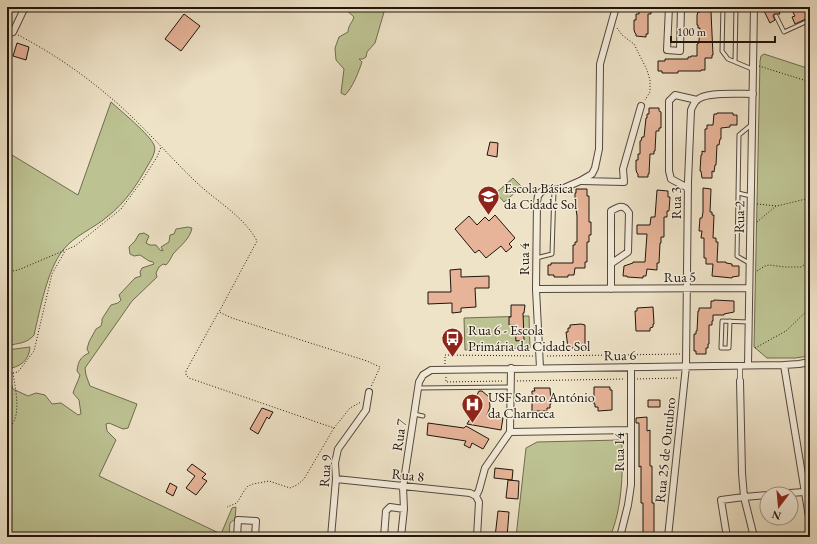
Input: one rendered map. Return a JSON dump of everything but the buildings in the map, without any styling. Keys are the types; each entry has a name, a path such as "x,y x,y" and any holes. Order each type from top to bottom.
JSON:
{"street":[{"path":"13,32 25,7"},
{"path":"580,181 592,174 598,160 600,64 616,7"},
{"path":"668,7 667,50 680,51 681,7"},
{"name":"Rua 2","path":"748,365 754,7"},
{"path":"688,188 671,179 669,171 669,101 675,95 697,100 707,95 753,94"},
{"name":"Rua 3","path":"686,366 688,188 691,110 697,100"},
{"path":"580,181 624,182 623,169 641,106"},
{"name":"Rua 4","path":"540,368 536,289 538,196 541,192 547,189 554,190 564,188 580,181"},
{"path":"611,289 611,211 618,206 623,206 629,214 628,252 612,263"},
{"name":"Rua 5","path":"536,289 749,288"},
{"name":"Rua 6","path":"431,370 784,365 810,362"},
{"path":"740,365 742,473 744,497 754,537"},
{"path":"784,365 810,523"},
{"name":"Rua 25 de Outubro","path":"668,537 686,366"},
{"name":"Rua 14","path":"620,537 628,505 631,485 631,367"},
{"path":"477,537 479,502 476,496 485,468 510,432 511,368"},
{"name":"Rua 7","path":"401,537 404,509 403,487 419,382 423,375 431,370"},
{"name":"Rua 9","path":"331,537 336,479 335,463 338,449 366,410 369,392"},
{"path":"510,432 631,430"},
{"name":"Rua 8","path":"336,479 470,493 476,496"},
{"path":"799,492 804,492"},
{"path":"727,537 721,500 759,496"},
{"path":"384,537 386,511 390,507 404,509"},
{"path":"236,537 238,520 256,521 255,537"}],"lane":[{"path":"724,7 722,51 728,59 752,69"},
{"path":"735,62 736,7"},
{"path":"801,7 810,9"},
{"path":"776,16 784,32 810,20"},
{"path":"750,264 737,256 739,136 752,124"},
{"path":"536,258 552,254 554,190"},
{"path":"738,193 751,196"},
{"path":"730,322 729,348 721,348 722,321 749,322"},
{"path":"418,388 510,384"},
{"path":"414,414 423,416"},
{"path":"804,492 810,496"}],"path":[{"path":"613,18 622,35 634,44 647,70 650,80 650,92 641,106"},
{"path":"7,53 13,32 84,76 112,99 195,181 221,202 251,230 257,241 186,371 186,375 189,378 334,428"},
{"path":"759,65 810,82"},
{"path":"8,272 18,270 75,246 121,209 141,182 162,147"},
{"path":"751,204 776,206 810,198"},
{"path":"750,222 758,222 776,206"},
{"path":"7,374 18,372 34,351 52,274 65,250"},
{"path":"750,272 758,271 764,266 769,265 785,268 802,268 810,261"},
{"path":"755,348 786,331 810,308"},
{"path":"219,312 232,318 367,361 380,367 364,401 357,403 350,408 334,428 304,479 297,485 290,488 273,482 258,482 248,486 237,503 227,507"},
{"path":"543,356 682,354"},
{"path":"510,384 446,382 445,356 536,356"},
{"path":"7,432 15,420 17,408 13,373"},
{"path":"634,379 682,378"},
{"path":"514,381 627,379"}],"green space":[{"path":"343,7 381,7 381,10 384,12 375,43 367,52 366,57 359,59 362,62 359,70 353,84 345,95 341,93 344,69 336,60 335,48 339,37 348,32 354,17"},
{"path":"764,54 810,69 810,356 795,358 767,358 754,347 760,61 761,56"},
{"path":"111,102 147,135 155,147 153,155 135,187 125,200 102,221 73,240 57,258 48,279 34,335 25,342 7,346 7,152 78,195"},
{"path":"513,178 522,187 504,202 496,193"},
{"path":"188,227 192,228 187,239 173,254 166,265 163,264 159,267 156,273 157,277 132,301 85,368 90,386 137,404 128,428 123,429 109,423 106,424 107,431 116,440 99,476 221,534 232,508 236,507 235,519 230,523 229,537 7,537 7,379 11,383 13,389 28,396 36,393 45,395 52,404 61,403 78,415 81,414 79,400 73,393 80,375 77,371 79,362 83,356 89,353 87,349 89,342 96,329 101,326 102,319 111,305 118,303 121,300 119,295 135,278 141,276 140,272 142,268 154,264 140,255 134,256 130,254 129,247 139,234 144,233 149,236 146,243 156,245 163,251 161,247 169,242 170,235 174,234 176,229"},
{"path":"529,316 530,348 465,350 464,318"},
{"path":"30,347 26,360 16,367 7,369 7,350"},
{"path":"619,440 622,443 621,491 617,515 610,537 516,537 526,448 537,442"}],"place":[{"name":"Escola Básica da Cidade Sol","path":"489,216"},
{"name":"Rua 6 - Escola Primária da Cidade Sol","path":"452,358"},
{"name":"USF Santo António da Charneca","path":"472,424"}]}
